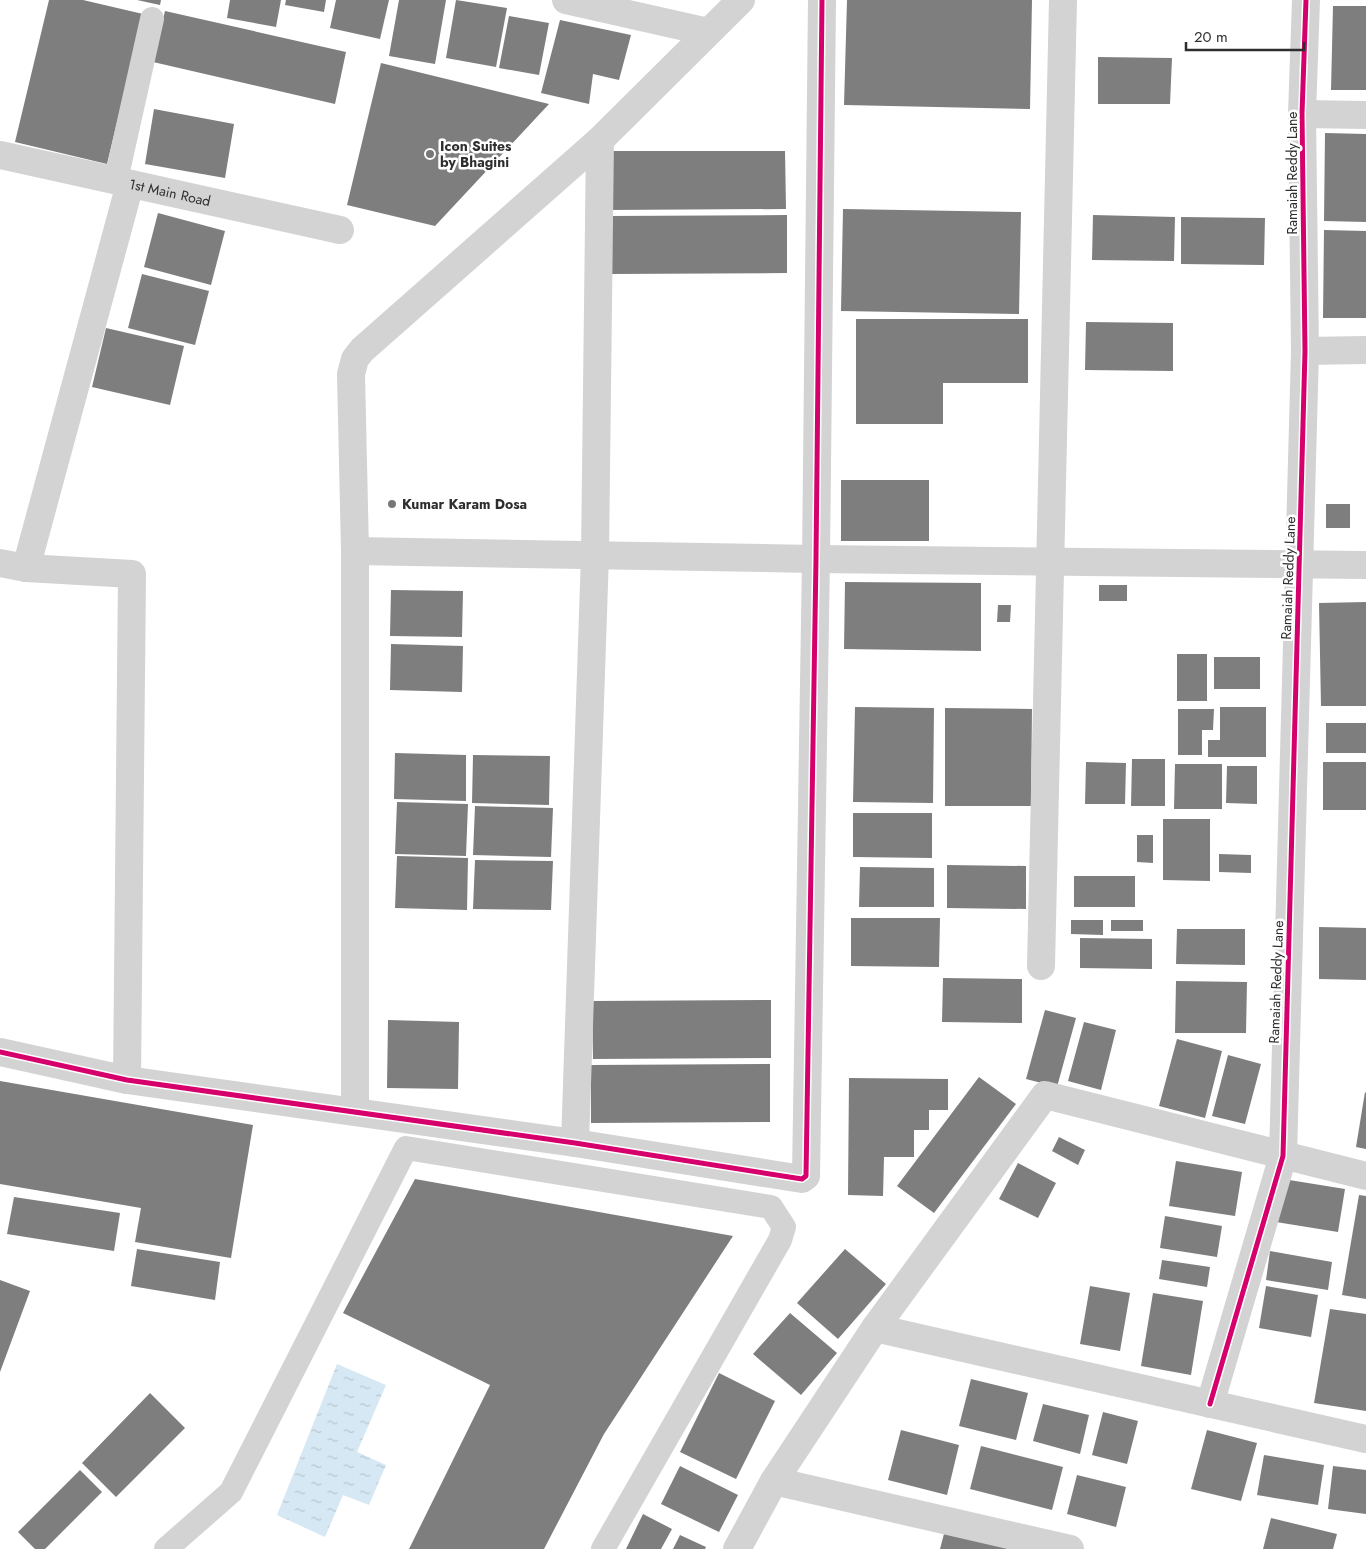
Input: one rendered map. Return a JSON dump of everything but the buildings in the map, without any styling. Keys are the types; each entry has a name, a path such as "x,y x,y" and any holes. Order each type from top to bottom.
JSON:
{"street":[{"path":"566,0 708,32"},
{"path":"355,1112 355,551 351,374 355,359 362,350 600,140 741,0"},
{"path":"0,1052 127,1080 575,1143 802,1179 806,1176 816,559 822,0"},
{"path":"1041,966 1063,0"},
{"name":"Ramaiah Reddy Lane","path":"1210,1404 1283,1156 1305,350 1302,114 1306,0"},
{"path":"1302,114 1366,116"},
{"path":"575,1143 594,555 600,140"},
{"name":"1st Main Road","path":"0,155 340,230"},
{"path":"26,568 123,182"},
{"path":"1305,350 1366,350"},
{"path":"355,551 816,559 1366,565"},
{"path":"0,563 26,568 132,574 127,1080"},
{"path":"737,1549 774,1481 876,1328 1045,1095 1366,1176"},
{"path":"876,1328 1366,1439"},
{"path":"774,1481 1070,1549"}],"lane":[{"path":"123,182 152,20"},
{"path":"166,1549 231,1492 406,1148 771,1207 784,1227 780,1240 603,1549"}],"water":[{"path":"337,1364 386,1385 357,1452 386,1465 369,1505 343,1495 325,1537 277,1515"}],"cycle path":[{"path":"0,1052 127,1080 575,1143 802,1179 806,1176 816,559 822,0"},
{"path":"1210,1404 1283,1156 1305,351 1302,114 1306,0"}],"place":[{"name":"Icon Suites by Bhagini","path":"430,154"},
{"name":"Kumar Karam Dosa","path":"392,504"}]}
